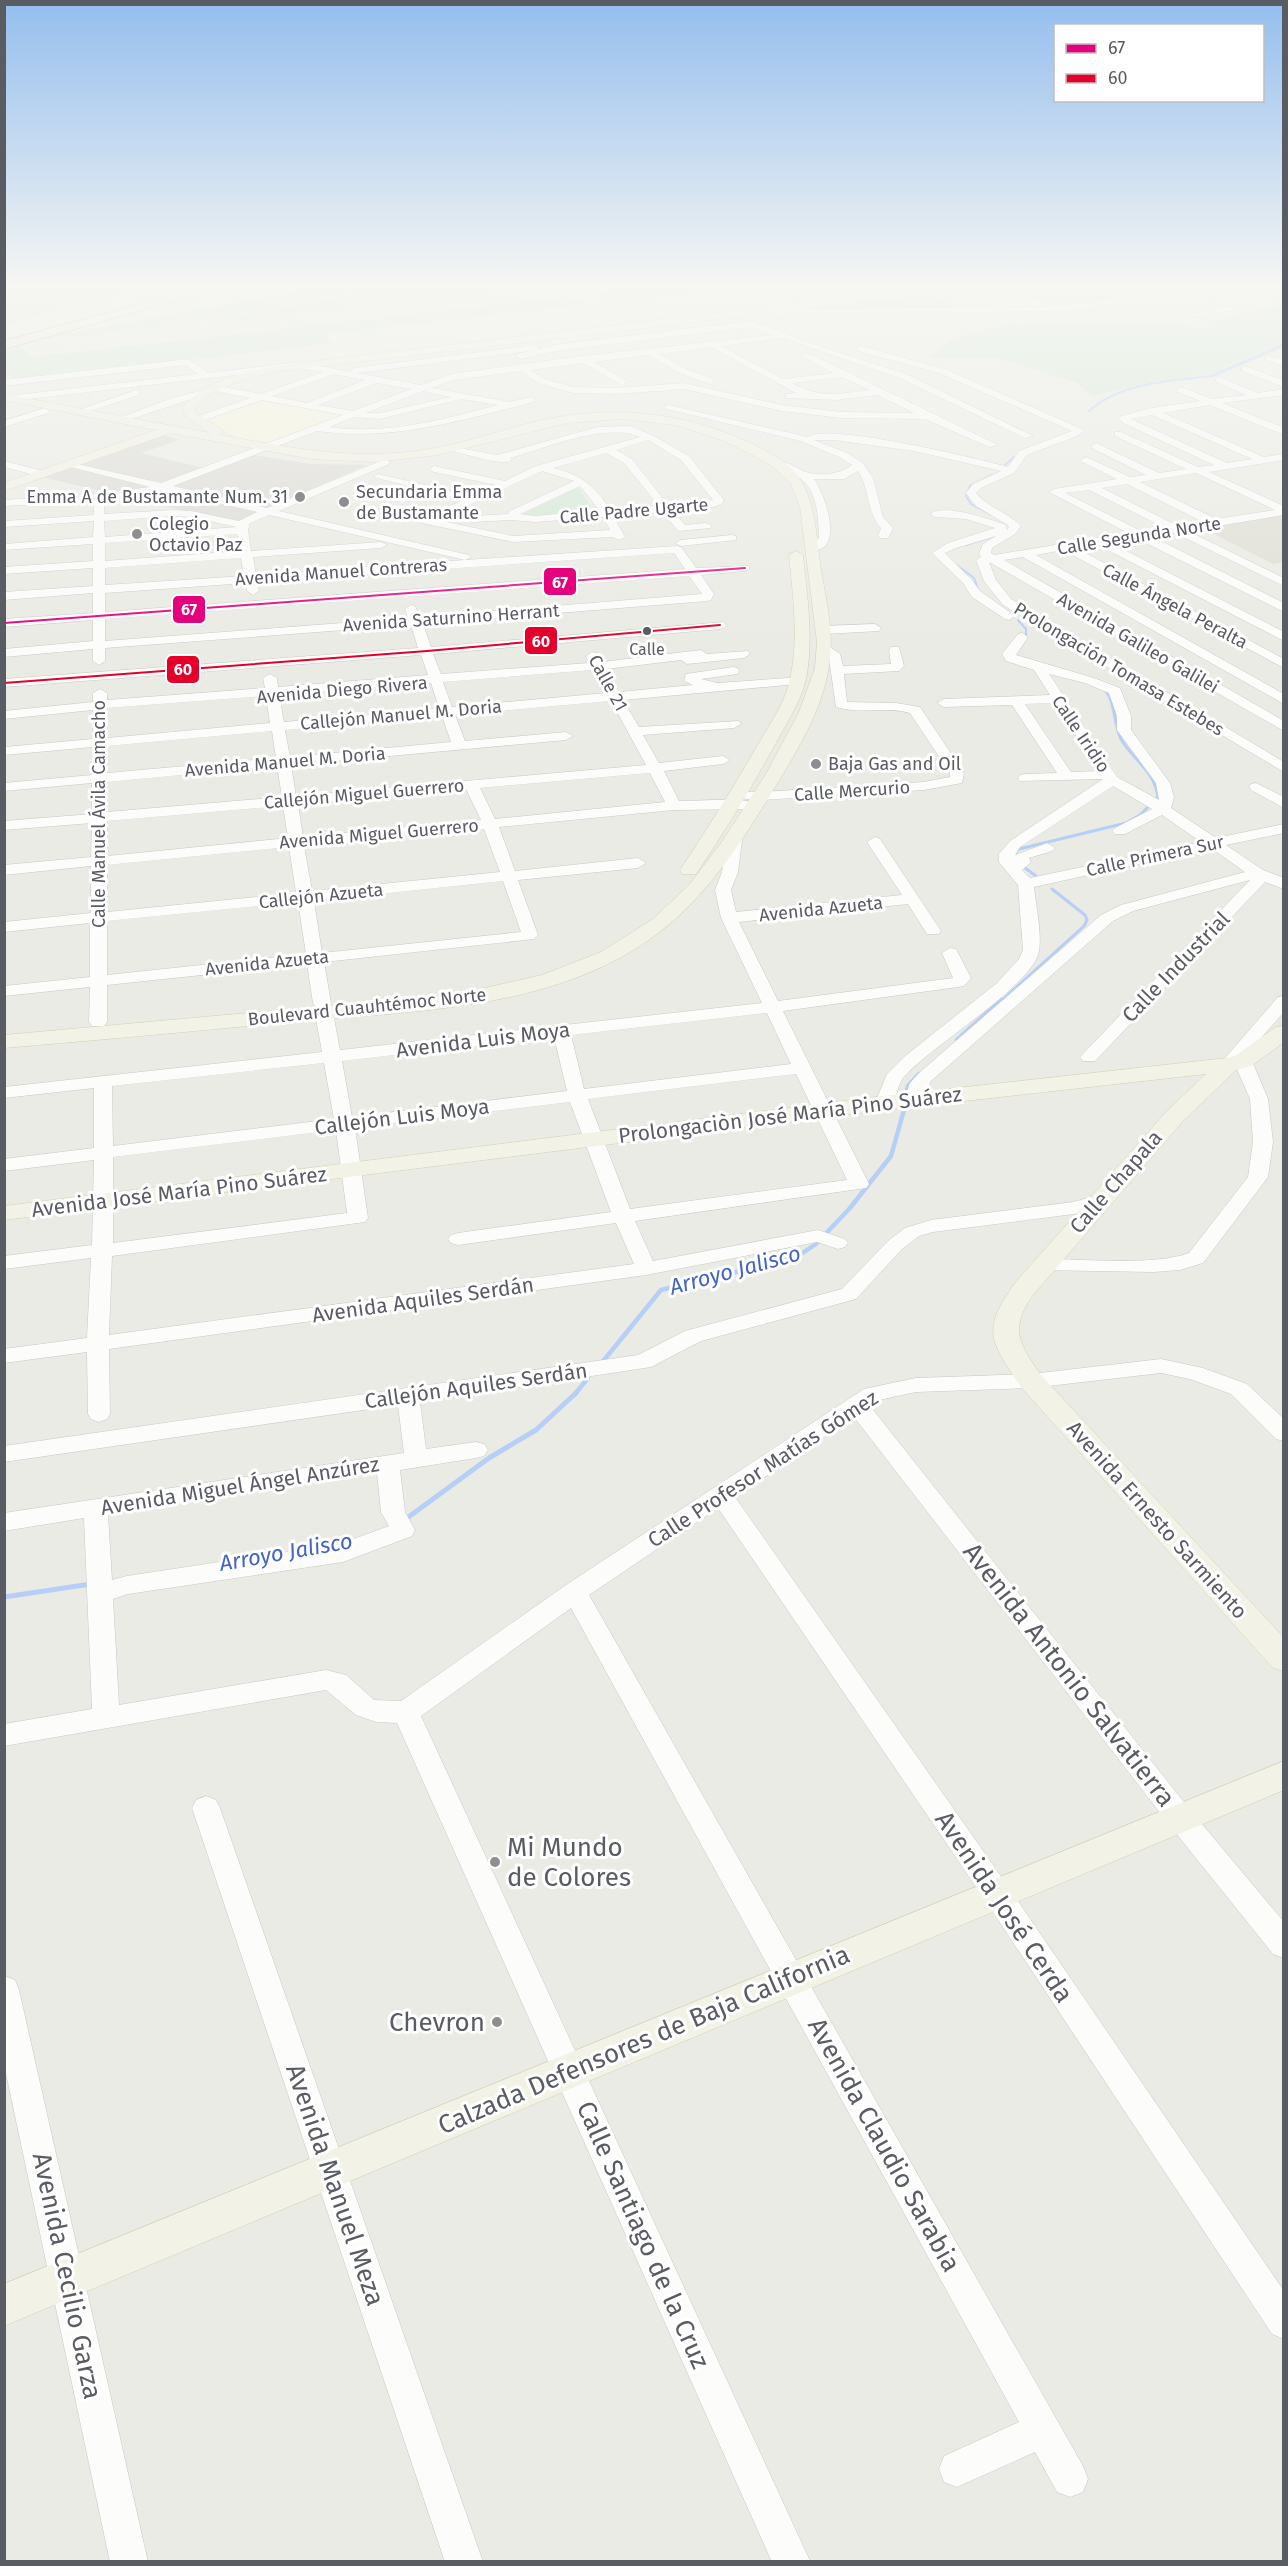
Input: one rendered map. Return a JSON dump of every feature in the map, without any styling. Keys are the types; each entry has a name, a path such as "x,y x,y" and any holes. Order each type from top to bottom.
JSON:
{"main road":[{"name":"Boulevard Cuauhtémoc Norte","path":"32,407 320,461 385,462 466,450 572,423 618,420 662,423 681,427 707,437 768,468 784,483 792,505"},
{"name":"Boulevard Cuauhtémoc Norte","path":"4,1031 98,1022 323,1008 418,1005 487,995 584,966 617,951 664,920 693,892 734,840 757,801 817,692 823,665 824,630 810,548 808,510 801,487 791,474 776,463 692,424 633,416 566,419 466,450 402,456 338,457 260,449 226,439 166,431 49,407"},
{"path":"188,407 189,414 196,420 226,439"},
{"path":"4,487 196,420"},
{"name":"Boulevard Cuauhtémoc Norte","path":"4,1042 323,1008 476,987 524,975 587,952 636,925 662,903 689,870 736,799 784,714 798,680 801,651 795,544"},
{"path":"1235,1063 1284,1032"},
{"name":"Prolongaciòn José María Pino Suárez","path":"353,1171 824,1110 1235,1063"},
{"name":"Calle Chapala","path":"1031,1382 1007,1345 1006,1316 1013,1302 1174,1117 1235,1063"},
{"name":"Avenida José María Pino Suárez","path":"4,1214 353,1171"},
{"name":"Avenida Ernesto Sarmiento","path":"1031,1382 1284,1659"},
{"name":"Calzada Defensores de Baja California","path":"4,2305 1284,1775"}],"street":[{"path":"78,412 95,407"},
{"path":"119,420 156,407"},
{"path":"196,420 233,407"},
{"path":"309,407 350,414 380,416 419,407"},
{"path":"4,502 99,497 143,492 370,407"},
{"path":"315,428 346,434 383,433 428,426 503,407"},
{"path":"776,407 840,415 932,419 985,415"},
{"path":"907,407 932,419 999,444 1033,435 968,407"},
{"path":"1015,526 1007,518 985,508 971,493 977,486 1010,471 1023,453 1074,434 1079,430 1058,427 1016,407"},
{"path":"1141,407 1284,469"},
{"path":"1198,416 1176,407 1124,418 1126,421 1226,466"},
{"path":"1223,407 1284,432"},
{"path":"668,408 804,439 827,447 860,465 868,478 878,518 887,528 884,536"},
{"path":"4,424 45,411"},
{"name":"Calle Padre Ugarte","path":"500,459 607,428 630,429 685,458 719,501 714,504 535,519 512,517"},
{"path":"804,439 825,435 883,442 979,462 1010,471"},
{"path":"1118,435 1284,511"},
{"path":"466,450 541,468 581,482 606,513 618,535 513,539 426,521 541,468 648,437"},
{"path":"1096,446 1157,476"},
{"path":"1273,448 1284,455"},
{"path":"607,449 628,461 681,529 706,526"},
{"path":"1284,455 1054,492 1284,608"},
{"path":"1086,460 1215,523"},
{"path":"4,1263 357,1218 353,1171 323,1008 279,726 242,528 244,521 385,462"},
{"path":"776,463 806,476 844,476 860,465"},
{"path":"4,464 43,474"},
{"path":"68,465 488,563"},
{"path":"434,469 506,484"},
{"path":"806,476 821,501 825,538 822,543 810,548"},
{"path":"378,477 472,499"},
{"name":"Calle Padre Ugarte","path":"512,517 514,513 581,482"},
{"path":"1090,486 1284,583"},
{"name":"Calle Manuel Ávila Camacho","path":"98,1022 99,742 95,707 100,675 98,645 99,497"},
{"name":"Calle Segunda Norte","path":"993,558 1142,536 1284,511"},
{"path":"4,524 182,513 242,528"},
{"path":"935,514 967,516 1002,527 1015,526"},
{"path":"473,519 512,517"},
{"path":"993,558 985,554 987,546 1011,532 1015,526"},
{"path":"1002,527 1001,530 985,538 960,543 938,553 967,581 976,594 1003,612 1017,615"},
{"path":"4,547 242,528"},
{"name":"Avenida Manuel Contreras","path":"4,596 677,549 676,546 679,543 732,538"},
{"path":"4,571 391,542"},
{"path":"391,542 406,593 460,747"},
{"path":"1101,542 1284,638"},
{"name":"Calle Ángela Peralta","path":"1066,548 1284,664"},
{"path":"677,549 693,572"},
{"path":"1026,554 1284,700"},
{"name":"Prolongación Tomasa Estebes","path":"993,558 982,560 990,581 1017,615 1125,674 1284,768"},
{"name":"Avenida Galileo Galilei","path":"993,558 1284,727"},
{"name":"Calle 21","path":"543,559 598,667 656,768 674,806"},
{"path":"1257,570 1284,566"},
{"path":"4,623 98,616 259,619 406,593 745,568"},
{"name":"Avenida Saturnino Herrant","path":"4,652 196,638 259,619 575,623 707,597 708,594 693,572"},
{"path":"4,683 427,651 575,623 720,625"},
{"path":"824,630 875,628"},
{"path":"1022,637 1008,654 1039,668 1084,678 1115,691 1124,716 1124,730 1163,783 1167,797 1120,831"},
{"path":"1125,674 1254,648 1284,638"},
{"path":"824,646 835,657 837,670 894,668 898,666 896,650"},
{"path":"598,667 701,654"},
{"path":"598,667 744,654"},
{"name":"Avenida Diego Rivera","path":"4,715 598,667"},
{"name":"Calle Iridio","path":"1039,668 1110,778 1157,805 1259,875 1284,884"},
{"name":"Calle Mercurio","path":"757,801 939,785 957,780 957,773 915,710 890,705 846,706 839,702 837,670"},
{"path":"724,688 697,683 691,681 691,677 733,671"},
{"name":"Callejón Manuel M. Doria","path":"4,751 798,680"},
{"path":"944,703 1057,699"},
{"path":"1016,700 1066,775"},
{"path":"634,731 734,724"},
{"name":"Avenida Manuel M. Doria","path":"4,787 566,736"},
{"name":"Callejón Miguel Guerrero","path":"4,826 656,768 723,760"},
{"path":"1025,778 1066,775 1110,778"},
{"path":"884,1103 893,1078 910,1061 1003,987 1028,961 1031,950 1026,884 1017,866 1006,858 1015,844 1110,778"},
{"path":"471,784 490,823 509,877"},
{"path":"1256,787 1284,804"},
{"name":"Avenida Miguel Guerrero","path":"4,870 736,799 757,801"},
{"name":"Calle Primera Sur","path":"1026,884 1284,828"},
{"path":"458,1239 859,1184 824,1110 800,1068 729,918 723,890 730,872 734,840"},
{"path":"875,842 914,899 933,932"},
{"path":"1017,866 1024,855 1047,848"},
{"name":"Callejón Azueta","path":"4,927 638,862"},
{"path":"914,1100 919,1083 925,1077 1038,976 1113,914 1259,875"},
{"name":"Calle Industrial","path":"1089,1058 1259,875"},
{"name":"Avenida Azueta","path":"4,991 529,936 509,877"},
{"name":"Avenida Azueta","path":"729,918 914,899"},
{"name":"Avenida Luis Moya","path":"4,1093 772,1007 962,980 950,953"},
{"name":"Calle Chapala","path":"1235,1063 1284,1001"},
{"path":"561,1030 577,1096 592,1140 646,1269"},
{"path":"1044,1264 1154,1266 1180,1264 1196,1258 1258,1177 1263,1142 1259,1099 1235,1063"},
{"name":"Callejón Luis Moya","path":"4,1166 800,1068"},
{"path":"99,1414 98,1344 104,1202 103,1082"},
{"name":"Callejón Aquiles Serdán","path":"4,1454 651,1360 685,1339 849,1294 895,1245 912,1232 931,1226 1074,1208 1099,1201"},
{"name":"Avenida Aquiles Serdán","path":"4,1356 646,1269 828,1239"},
{"name":"Calle Profesor Matías Gómez","path":"406,1712 575,1592 872,1394 916,1384 1031,1382 1161,1366 1196,1373 1239,1389 1284,1433"},
{"path":"408,1396 416,1458"},
{"name":"Avenida Antonio Salvatierra","path":"856,1403 1181,1819 1284,1946"},
{"name":"Avenida Miguel Ángel Anzúrez","path":"4,1522 476,1450"},
{"path":"100,1587 343,1553 399,1523 387,1463"},
{"name":"Avenida José Cerda","path":"721,1494 997,1894 1284,2322"},
{"path":"96,1509 106,1718"},
{"name":"Avenida Claudio Sarabia","path":"575,1592 1070,2479"},
{"path":"4,1735 326,1680 337,1681 360,1704 371,1709 384,1713 406,1712"},
{"name":"Calle Santiago de la Cruz","path":"406,1712 791,2561"},
{"name":"Avenida Manuel Meza","path":"206,1808 464,2562"},
{"name":"Avenida Cecilio Garza","path":"4,1990 129,2562"},
{"path":"957,2469 1043,2430"}],"shaded area":[{"path":"240,407 301,407 342,415 266,443 238,438 204,419"},
{"path":"162,435 179,440 141,453 212,470 254,455 311,464 366,465 236,523 42,477"},
{"path":"578,487 594,512 534,516 522,514"},
{"path":"1283,513 1283,562 1273,564 1200,527"}],"waterway":[{"path":"1089,411 1095,407"},
{"name":"Arroyo Jalisco","path":"1004,466 1014,457"},
{"name":"Arroyo Jalisco","path":"992,475 970,486 966,496 971,504 992,515"},
{"name":"Arroyo Jalisco","path":"966,545 998,535"},
{"name":"Arroyo Jalisco","path":"954,563 974,578 978,589"},
{"name":"Arroyo Jalisco","path":"1018,620 1026,629 1026,638"},
{"name":"Arroyo Jalisco","path":"1104,689 1110,699"},
{"name":"Arroyo Jalisco","path":"1014,854 1019,849 1126,823 1140,815 1158,797 1153,780 1121,739 1110,699"},
{"name":"Arroyo Jalisco","path":"1021,865 1036,876"},
{"name":"Arroyo Jalisco","path":"1000,1002 1084,926 1087,920 1085,915 1052,889"},
{"name":"Arroyo Jalisco","path":"957,1040 1001,1000"},
{"name":"Arroyo Jalisco","path":"906,1096 908,1086 919,1074"},
{"name":"Arroyo Jalisco","path":"600,1365 661,1290 795,1258 816,1244 850,1208 891,1156 904,1110"},
{"name":"Arroyo Jalisco","path":"575,1394 588,1378"},
{"name":"Arroyo Jalisco","path":"403,1521 489,1458 536,1430 575,1394"},
{"name":"Arroyo Jalisco","path":"4,1597 91,1584"}],"transit line":[{"name":"67","path":"4,623 745,568"},
{"name":"60","path":"4,683 427,651 720,625"}],"place":[{"name":"Emma A de Bustamante Num. 31","path":"300,497"},
{"name":"Secundaria Emma de Bustamante","path":"344,502"},
{"name":"Colegio Octavio Paz","path":"137,534"},
{"name":"Calle","path":"647,631"},
{"name":"Baja Gas and Oil","path":"816,764"},
{"name":"Mi Mundo de Colores","path":"495,1862"},
{"name":"Chevron","path":"497,2022"}]}
